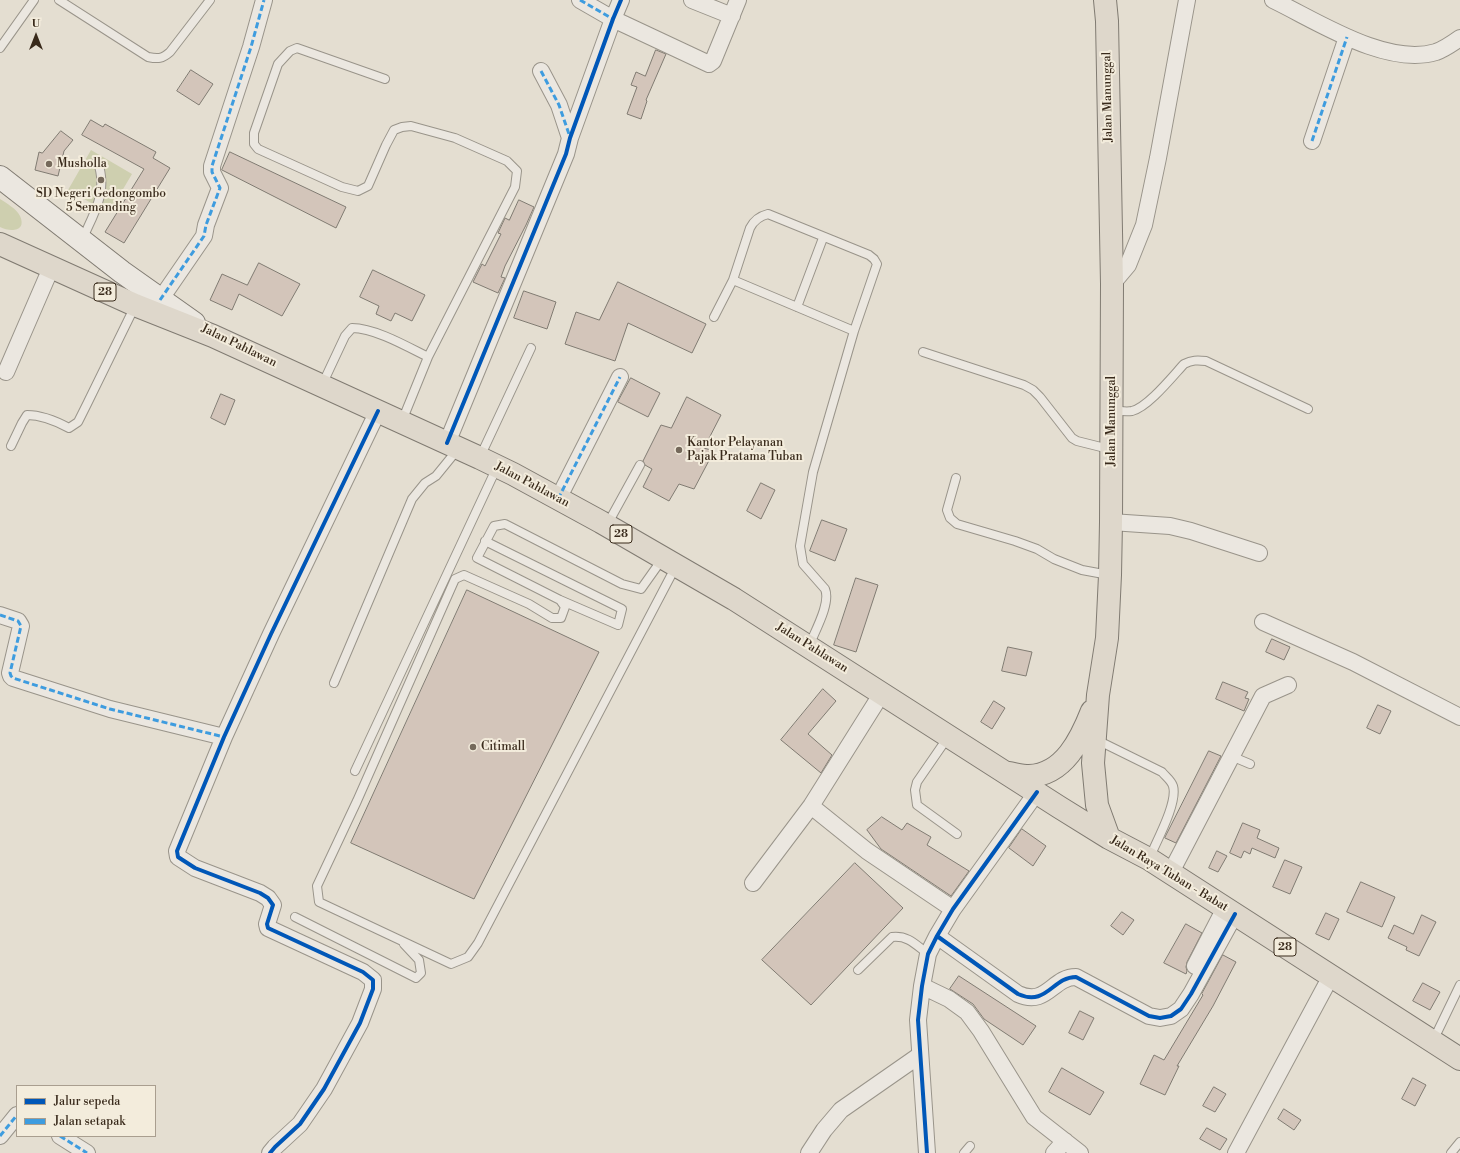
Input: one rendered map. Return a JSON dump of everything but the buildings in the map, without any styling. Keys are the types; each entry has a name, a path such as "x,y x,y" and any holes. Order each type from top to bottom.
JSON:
{"highway":[{"name":"Jalan Manunggal","path":"1105,0 1108,58 1112,284 1111,522 1107,638 1098,695 1092,763 1095,794 1100,816 1109,838"},
{"name":"28","path":"0,244 135,305 213,336"},
{"name":"Jalan Pahlawan","path":"213,336 489,462 607,526 734,599 1059,806"},
{"path":"1006,773 1030,776 1046,772 1060,765 1068,757 1079,738 1092,713 1098,695"},
{"name":"Jalan Raya Tuban - Babat","path":"1059,806 1109,838 1149,859 1170,874 1460,1058"}],"main road":[{"name":"Jalan Pahlawan","path":"0,177 160,300 213,336"}],"street":[{"path":"160,300 204,236 206,226 220,188 212,172 212,166 251,47 264,0"},
{"path":"580,0 613,19 710,64 713,62 738,0"},
{"path":"453,445 566,154 570,138 621,0"},
{"path":"692,0 732,16"},
{"path":"1112,284 1128,265 1144,226 1187,0"},
{"path":"1273,0 1360,43 1397,53 1419,55 1437,52 1460,38"},
{"path":"1312,141 1347,37"},
{"path":"541,71 559,104 570,138"},
{"path":"6,372 51,268"},
{"path":"558,499 620,377"},
{"path":"270,1153 300,1124 324,1089 360,1023 374,989 373,980 363,972 268,928 267,924 273,905 268,898 260,893 195,868 178,857 178,847 224,737 271,634 378,411"},
{"path":"1111,522 1170,526 1191,531 1259,554"},
{"path":"0,615 18,621 21,626 10,673 13,678 110,709 224,737"},
{"path":"1263,622 1353,662 1460,717"},
{"path":"1170,874 1263,696 1288,685"},
{"path":"753,883 810,806 882,693"},
{"path":"927,1153 918,1020 928,954 953,909 1037,792"},
{"path":"810,806 866,851 953,909"},
{"path":"937,936 1018,994 1025,997 1038,997 1064,979 1076,977 1149,1016 1160,1018 1171,1016 1179,1011 1191,994 1230,911"},
{"path":"1236,1153 1331,976"},
{"path":"922,986 949,999 967,1012 981,1031 1034,1117 1080,1153"},
{"path":"809,1153 824,1130 841,1110 920,1055"},
{"path":"0,1136 16,1116"},
{"path":"62,1137 87,1153"},
{"path":"1054,1153 1064,1141"}],"lane":[{"path":"0,48 34,0"},
{"path":"59,0 148,57 158,59 164,58 170,52 210,0"},
{"path":"385,79 297,48 290,51 278,64 254,133 254,144 258,149 342,187 358,191 368,186 394,130 402,127 411,126 454,138 507,161 517,171 515,187 428,357 402,422"},
{"path":"82,241 102,192 102,173 97,160"},
{"path":"714,317 733,280 750,228 762,215 768,214 869,255 877,264 854,331 813,472 800,546 803,564 827,593 825,608 809,646"},
{"path":"797,307 824,238"},
{"path":"733,280 854,331"},
{"path":"11,446 27,415 34,415 58,422 69,428 78,422 135,305"},
{"path":"322,385 345,336 352,328 361,328 382,336 428,357"},
{"path":"355,771 451,566 532,348"},
{"path":"922,352 1024,385 1033,390 1072,438 1077,441 1112,450"},
{"path":"1112,410 1132,411 1140,408 1149,401 1184,364 1190,361 1198,360 1206,362 1308,409"},
{"path":"334,683 412,499 425,483 436,476 453,445"},
{"path":"607,526 640,465"},
{"path":"956,478 947,510 950,518 957,524 1030,546 1059,561 1082,570 1110,575"},
{"path":"485,541 622,609 618,625 560,600 477,558 485,541 494,526 505,524 622,584 641,589 670,561"},
{"path":"464,575 455,578 357,801 317,886 319,902 451,964 468,957 478,943 670,561"},
{"path":"451,566 464,575 528,604 552,618 561,618 565,607 560,600"},
{"path":"949,736 917,782 916,797 918,805 957,834"},
{"path":"1094,739 1162,772 1172,783 1174,796 1173,804 1149,859"},
{"path":"1231,756 1250,764"},
{"path":"295,917 416,978 421,973 419,960 399,940"},
{"path":"858,970 892,937 900,936 908,939 928,954"},
{"path":"1433,1042 1460,985"},
{"path":"1451,1153 1460,1142"},
{"path":"964,1153 970,1146"}],"green space":[{"path":"91,150 132,174 109,213 68,190"},
{"path":"0,199 19,213 22,221 19,228 8,230 0,227"}],"marked path":[{"path":"160,300 204,236 206,225 220,188 212,172 212,166 251,47 264,0"},
{"path":"580,0 613,19"},
{"path":"1312,141 1347,37"},
{"path":"541,71 559,105 570,137"},
{"path":"558,499 620,377"},
{"path":"0,615 18,621 21,626 10,673 13,678 110,709 224,737"},
{"path":"0,1136 16,1116"},
{"path":"62,1137 87,1153"}],"cycle path":[{"path":"447,443 566,154 570,138 621,0"},
{"path":"270,1153 300,1124 324,1089 360,1023 373,989 373,980 363,972 268,928 267,924 273,905 268,898 260,893 195,868 178,857 177,851 224,737 271,634 378,411"},
{"path":"927,1153 918,1020 928,954 953,909 1037,792"},
{"path":"937,936 1018,994 1028,997 1036,997 1043,994 1061,981 1076,977 1149,1016 1160,1018 1171,1016 1181,1009 1191,994 1235,914"}],"place":[{"name":"Musholla","path":"49,164"},
{"name":"SD Negeri Gedongombo 5 Semanding","path":"101,180"},
{"name":"Kantor Pelayanan Pajak Pratama Tuban","path":"679,450"},
{"name":"Citimall","path":"473,747"}]}
